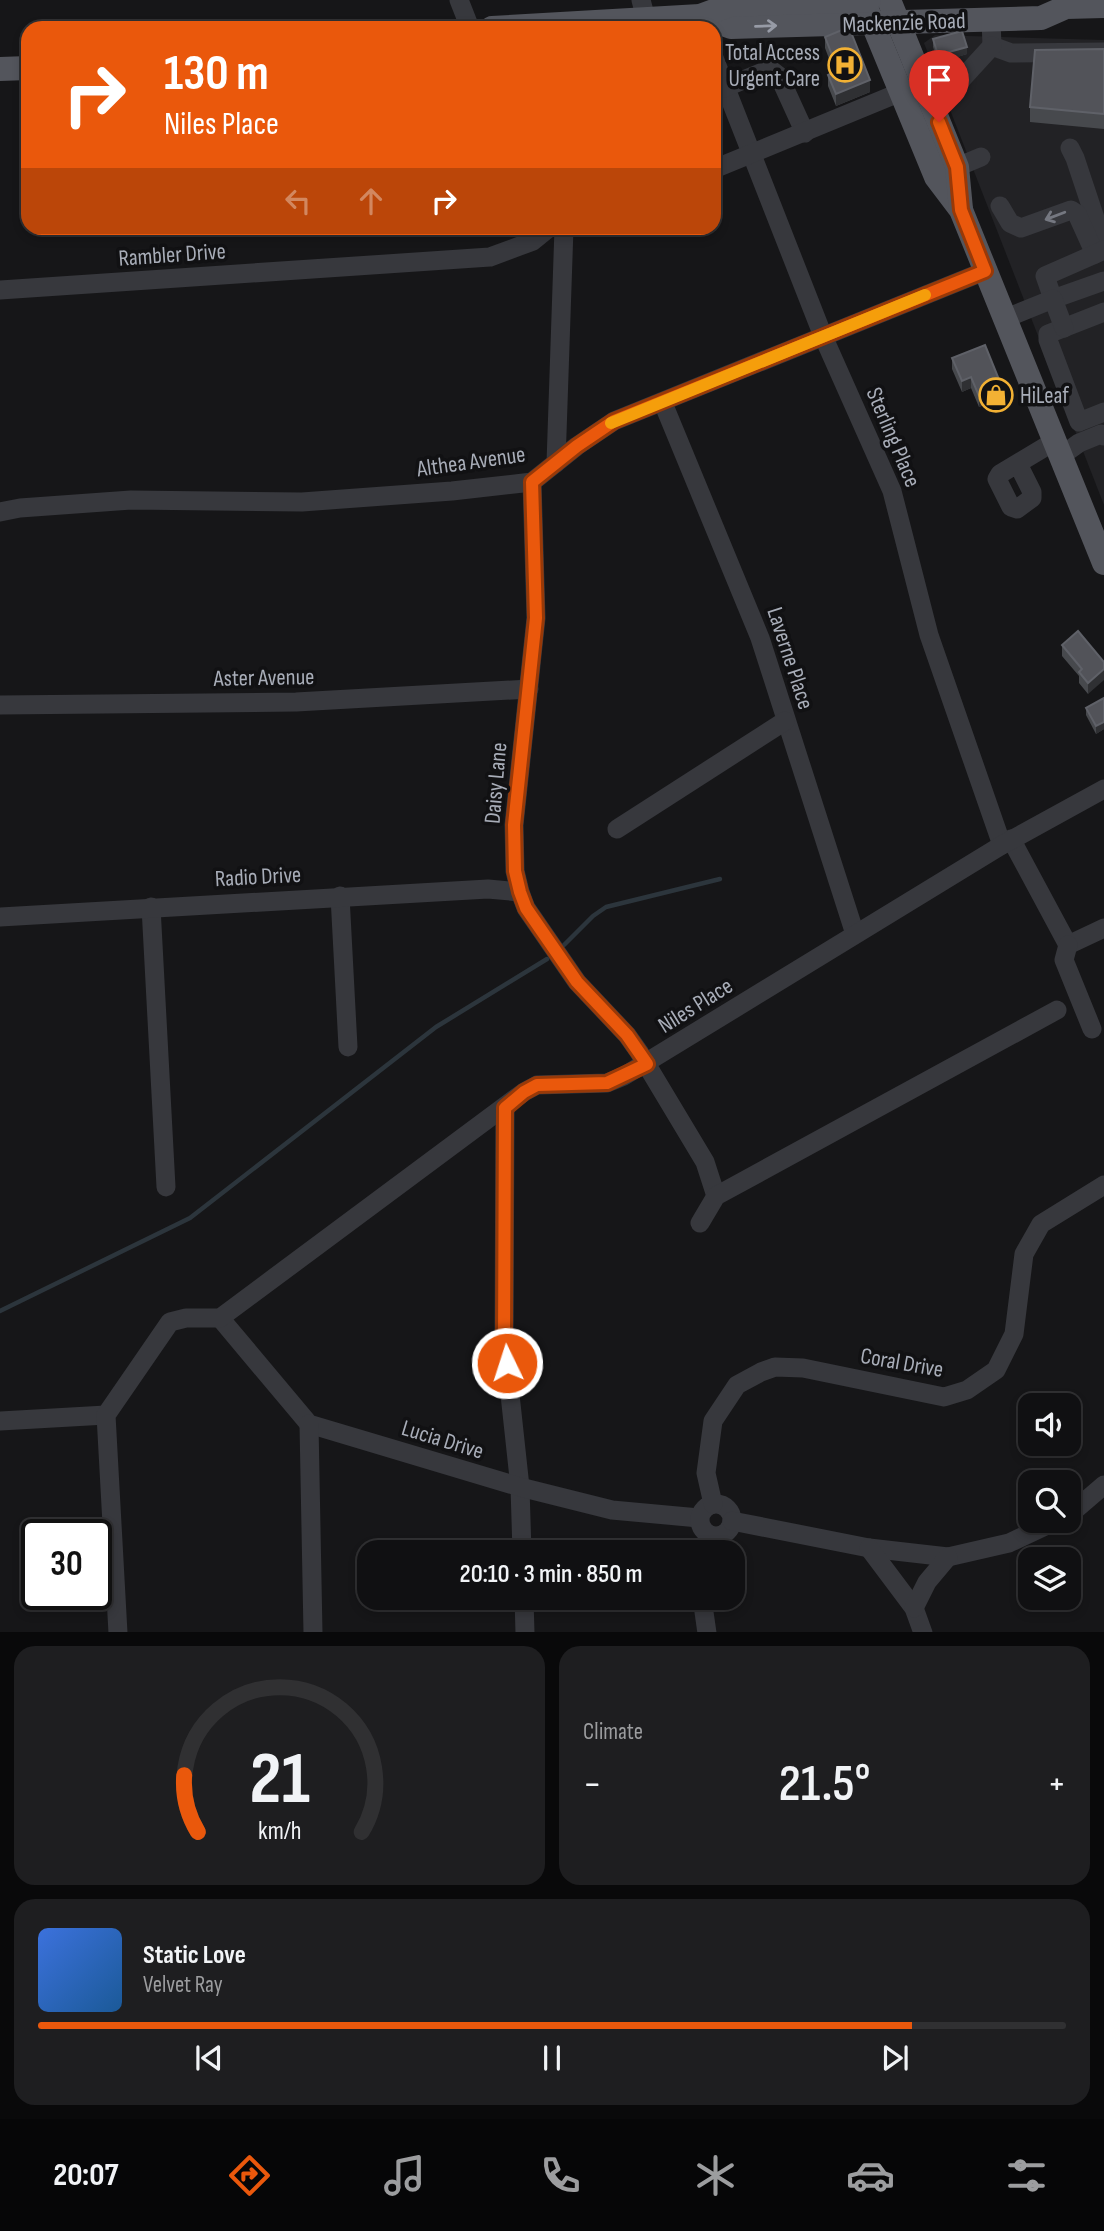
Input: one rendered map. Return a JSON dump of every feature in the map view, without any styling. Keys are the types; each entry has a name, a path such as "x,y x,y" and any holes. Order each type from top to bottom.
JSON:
{"main road":[{"path":"863,0 871,12 936,177 961,210 1102,550"},
{"name":"Mackenzie Road","path":"704,21 730,5 863,0"},
{"name":"Mackenzie Road","path":"721,25 732,27 893,11 991,19 1041,18 1058,3 1104,6"},
{"name":"Mackenzie Road","path":"551,21 643,10 697,21"},
{"path":"893,11 957,167 961,210"},
{"path":"0,69 21,68"}],"street":[{"path":"459,0 467,21"},
{"path":"930,99 960,80 992,46 991,19"},
{"path":"992,46 1011,53 1104,52"},
{"path":"724,88 770,69 779,76 805,133"},
{"name":"Sterling Place","path":"721,79 823,336 892,491 929,635 1007,842 1068,945"},
{"path":"721,166 901,92"},
{"path":"1070,148 1101,250"},
{"path":"957,167 981,157"},
{"path":"1000,206 1010,223 1021,228 1071,211 1077,214 1101,250"},
{"name":"Rambler Drive","path":"0,290 490,257 533,241 541,235"},
{"path":"556,463 564,235"},
{"path":"1064,328 1045,276 1101,250"},
{"name":"Althea Avenue","path":"0,512 131,499 302,502 532,482 614,421 985,271"},
{"path":"1006,318 1104,281"},
{"path":"1104,312 1048,334 1079,422 1104,412"},
{"name":"Laverne Place","path":"663,403 760,638 855,934"},
{"path":"1018,464 1101,434 1104,436"},
{"name":"Daisy Lane","path":"532,482 536,618 514,825 515,871 520,892 526,908 577,982 627,1035 647,1064 705,1162 716,1196"},
{"name":"Aster Avenue","path":"0,705 296,702 529,690"},
{"path":"617,829 785,721"},
{"name":"Niles Place","path":"220,1318 524,1092 537,1085 607,1083 647,1064 1007,842 1104,789"},
{"name":"Radio Drive","path":"0,916 488,889 520,892"},
{"path":"340,896 348,1047"},
{"path":"151,907 166,1187"},
{"path":"1092,1029 1064,960 1068,945 1104,928"},
{"path":"700,1223 716,1196 1057,1010"},
{"path":"505,1108 504,1339 520,1488 522,1540"},
{"name":"Coral Drive","path":"706,1511 706,1473 713,1422 737,1385 775,1367 803,1368 944,1397 967,1390 996,1370 1014,1334 1024,1254 1036,1231 1041,1224 1104,1185"},
{"path":"118,1632 106,1415 170,1322 186,1318 220,1318 309,1424 313,1632"},
{"path":"0,1421 106,1415"},
{"name":"Lucia Drive","path":"309,1424 520,1488 612,1510 706,1511"},
{"path":"1081,1505 1104,1485"},
{"path":"708,1540 702,1530 706,1511 725,1506 732,1516 731,1527 716,1540"},
{"path":"732,1521 869,1548 948,1557 1009,1543 1030,1533"},
{"path":"869,1548 914,1608 923,1632"},
{"path":"914,1608 926,1582 948,1557"},
{"path":"524,1610 525,1632"},
{"path":"704,1610 707,1632"}],"shaded area":[{"path":"935,35 1104,40 1104,505 924,43"}],"building":[{"name":"Total Access Urgent Care","path":"849,27 870,80 836,94 828,75 838,70 825,37"},
{"path":"962,31 967,47 938,55 933,39"},
{"path":"1104,49 1104,114 1030,107 1035,50"},
{"path":"985,345 1002,387 979,396 971,377 962,381 952,358"},
{"path":"1078,631 1104,662 1104,669 1088,683 1079,672 1082,669 1062,645"},
{"path":"1104,698 1104,722 1096,726 1086,708"}],"waterway":[{"path":"564,945 606,907 720,879"},
{"path":"0,1311 190,1218 436,1027 547,959"}],"slow traffic":[{"path":"611,423 925,295"}],"place":[{"name":"Total Access Urgent Care","path":"845,65"},
{"name":"HiLeaf","path":"996,395"}],"route":[{"path":"507,1363 504,1339 505,1108 537,1085 607,1083 647,1064 627,1035 577,982 526,908 515,871 514,825 536,618 532,482 614,421 985,271 961,210 957,167 939,122"}]}
